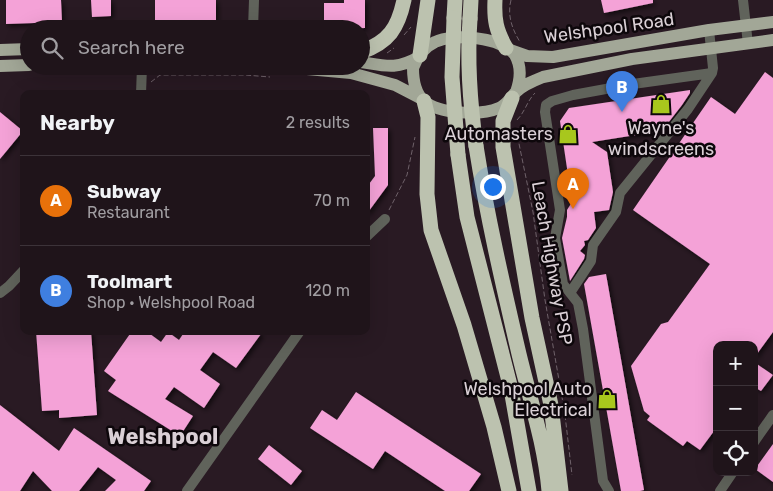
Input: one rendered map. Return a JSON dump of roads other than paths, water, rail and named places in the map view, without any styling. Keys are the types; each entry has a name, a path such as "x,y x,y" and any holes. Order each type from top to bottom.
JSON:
{"highway":[{"path":"370,48 376,46 393,30 400,16 404,0"},
{"path":"419,56 428,0"},
{"path":"455,0 452,77 458,155 467,217 511,389 529,491"},
{"path":"472,0 468,44 469,78 476,146 498,268 537,421 547,469 549,491"},
{"path":"495,0 496,28 508,49"},
{"path":"514,95 503,121 503,147 532,318 551,405 561,491"},
{"path":"423,100 428,117 427,194 431,230 464,326 492,418 509,491"}],"main road":[{"name":"Welshpool Road","path":"508,49 527,56 553,57 708,30 773,22"},
{"path":"358,75 395,85 441,110 472,112 495,110 503,106 514,95 520,80 516,58 508,49 495,42 454,38 435,42 423,51 414,65 413,71 417,90 423,100"},
{"name":"Welshpool Road","path":"514,95 529,82 543,77 632,59 773,40"},
{"path":"0,50 20,49"},
{"path":"370,63 395,67 406,64 419,56"},
{"path":"0,66 20,65"}],"street":[{"path":"253,20 254,0"},
{"path":"743,0 748,44"},
{"path":"570,293 591,261 593,246 616,212 620,193 688,109 712,73 712,49 708,30"},
{"path":"609,491 603,481 578,303 564,284 555,238 560,210 545,112 546,105 552,101 573,95 712,73"},
{"path":"141,90 142,75"},
{"path":"370,233 385,220"},
{"path":"0,294 20,274"},
{"path":"187,491 297,335"},
{"path":"758,436 773,415"},
{"path":"720,491 730,476"}],"place":[{"name":"Wayne's windscreens","path":"661,104"},
{"name":"Toolmart","path":"622,112"},
{"name":"Automasters","path":"568,134"},
{"name":"Subway","path":"573,209"},
{"name":"Welshpool Auto Electrical","path":"607,399"}],"district":[{"name":"Welshpool","path":"163,436"}]}
